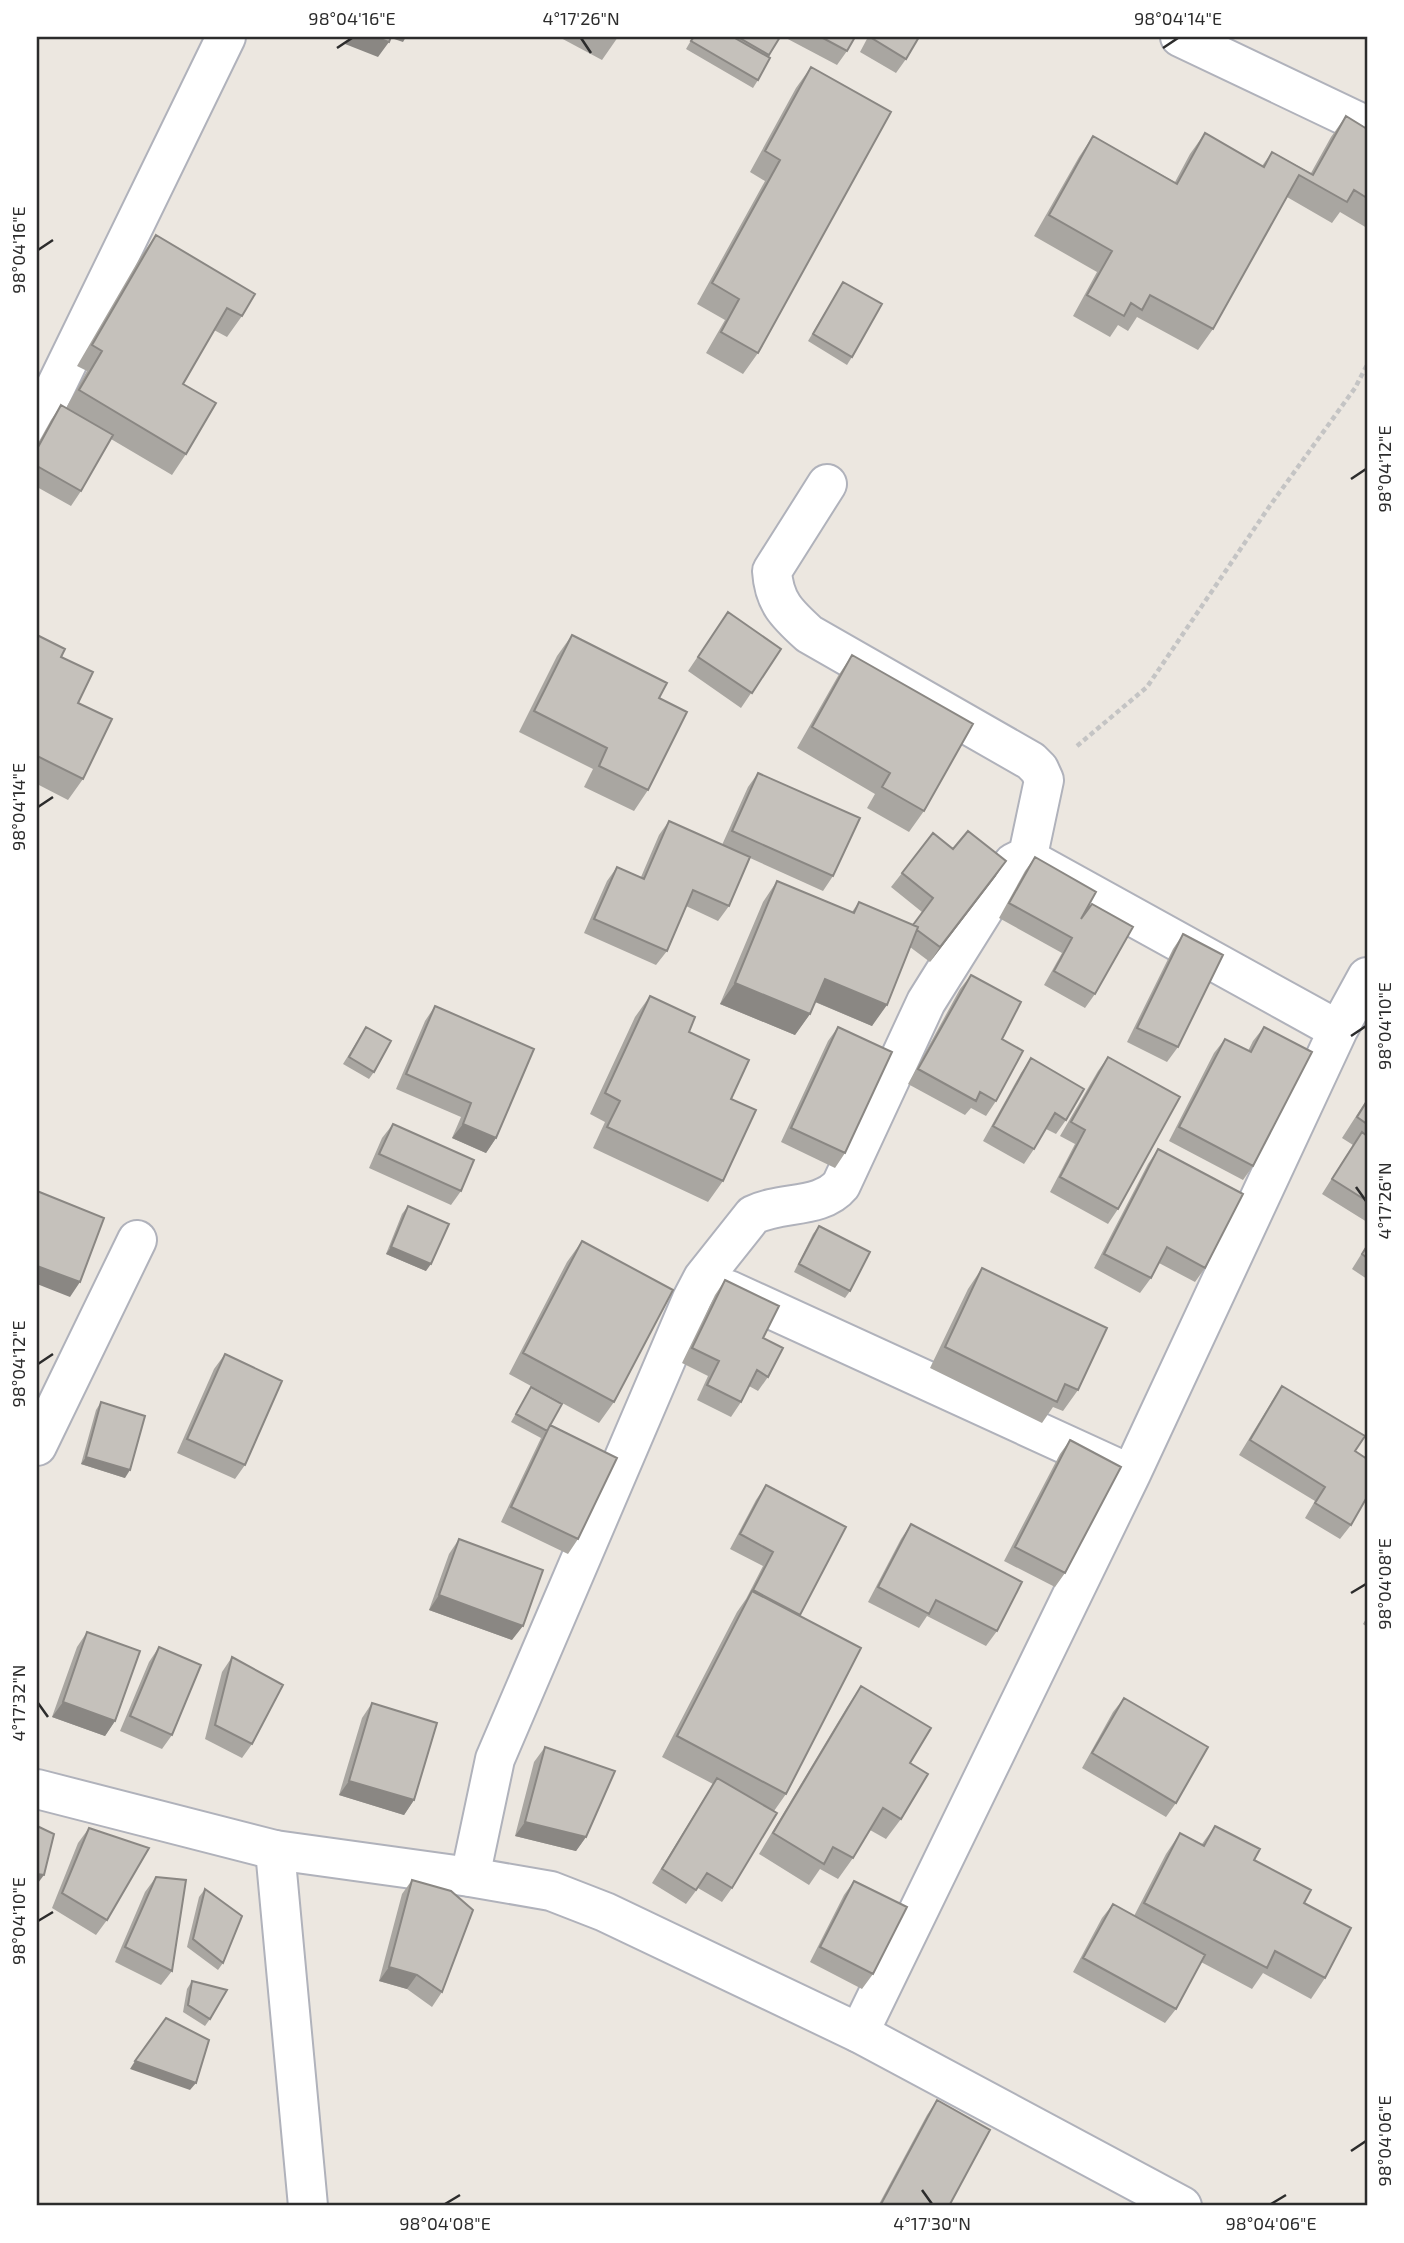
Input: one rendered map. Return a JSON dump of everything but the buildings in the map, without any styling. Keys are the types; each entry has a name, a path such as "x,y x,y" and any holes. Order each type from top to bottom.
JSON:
{"street":[{"path":"37,425 226,37"},
{"path":"1180,37 1367,126"},
{"path":"827,484 772,570 773,587 779,603 809,634 1031,761 1043,775 1043,788 1027,860"},
{"path":"470,1877 495,1759 703,1278 753,1215 777,1207 822,1199 833,1194 841,1185 926,1002 1013,863 1021,859 1027,860 1338,1030"},
{"path":"859,2033 1131,1474 1338,1030 1367,977"},
{"path":"37,1446 137,1240"},
{"path":"703,1278 1131,1474"},
{"path":"37,1789 275,1850 551,1891 605,1912 859,2033 1182,2206"},
{"path":"275,1850 308,2206"}],"path":[{"path":"1043,775 1147,687 1269,507 1355,388 1367,365"}]}
